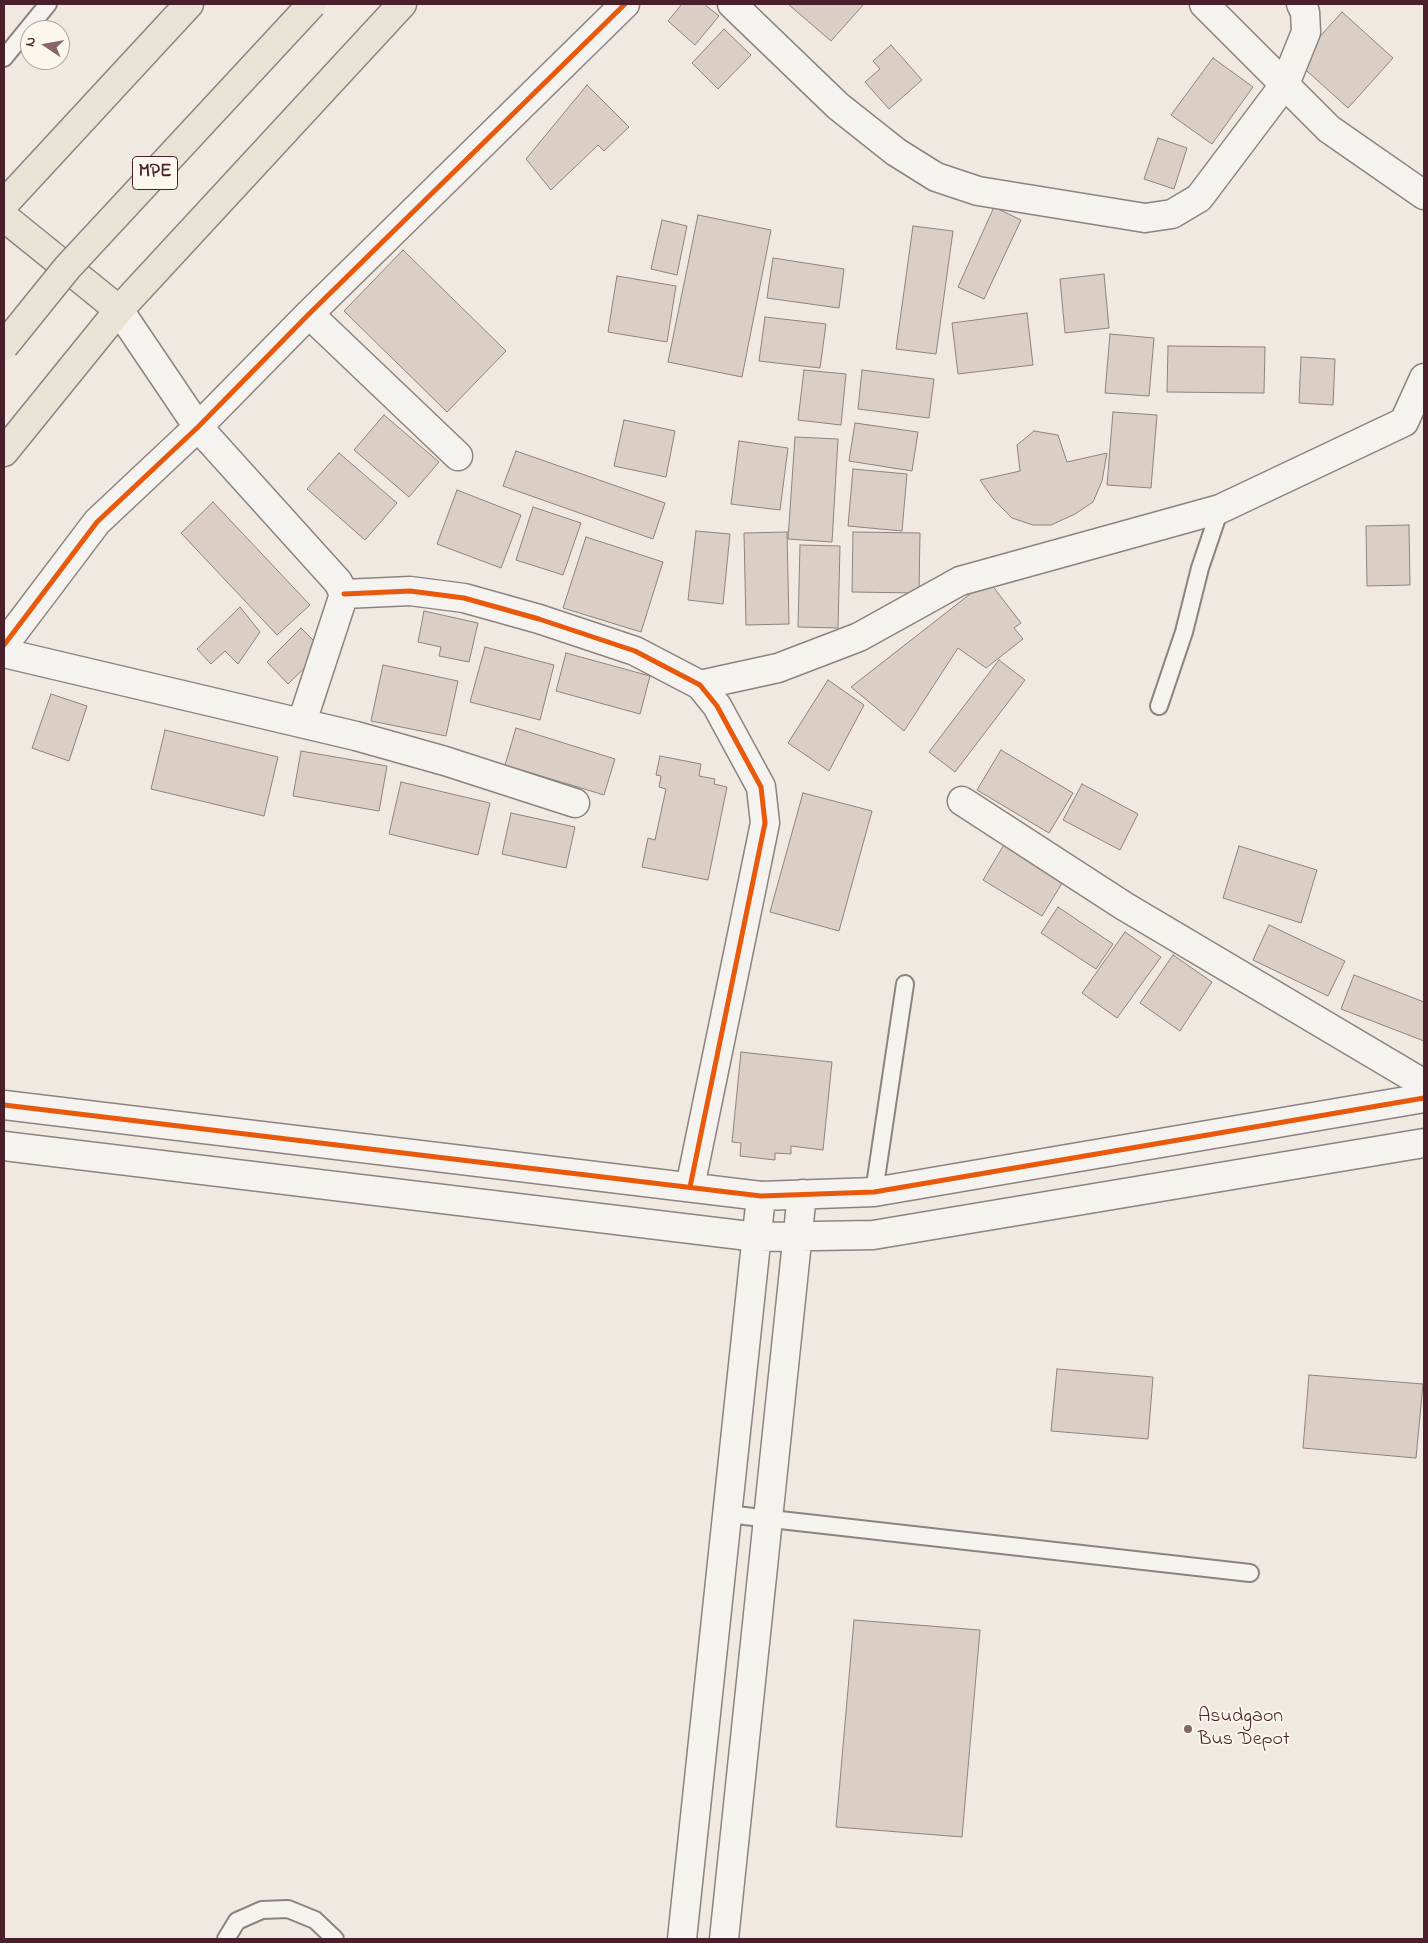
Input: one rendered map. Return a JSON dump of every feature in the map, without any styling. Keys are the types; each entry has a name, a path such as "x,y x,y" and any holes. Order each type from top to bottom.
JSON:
{"highway":[{"path":"4,204 189,4"},
{"name":"MPE","path":"4,346 67,268 312,4"},
{"path":"4,452 119,310 402,4"},
{"path":"4,217 119,310"}],"street":[{"path":"4,645 97,522 198,427 309,314 625,4"},
{"path":"732,4 838,106 896,152 936,177 978,191 1144,218 1172,214 1199,198 1285,84 1306,32 1305,12 1301,4"},
{"path":"1204,4 1329,129 1424,195"},
{"path":"119,310 198,427 338,582 344,594 302,722"},
{"path":"309,314 458,456"},
{"path":"700,685 778,668 859,637 960,581 1220,509 1404,422 1424,378"},
{"path":"344,594 410,591 464,598 539,619 635,651 700,685 717,706 761,787 765,823 690,1187"},
{"path":"4,653 302,722 445,761 575,803"},
{"path":"962,801 1124,906 1424,1084"},
{"path":"4,1105 761,1196 874,1192 1424,1098"},
{"path":"4,1146 757,1237 873,1235 1424,1143"},
{"path":"724,1939 802,1194"},
{"path":"682,1939 761,1196"}],"lane":[{"path":"4,58 48,4"},
{"path":"1159,706 1184,632 1200,568 1220,509"},
{"path":"874,1192 905,984"},
{"path":"727,1514 1250,1573"},
{"path":"226,1939 237,1921 262,1910 288,1909 315,1920 335,1939"}],"building":[{"path":"682,4 704,4 719,16 695,45 668,21"},
{"path":"788,4 864,4 831,41"},
{"path":"1342,12 1393,58 1348,108 1297,62"},
{"path":"724,29 751,55 718,89 692,63"},
{"path":"891,45 922,80 889,109 865,82 880,69 873,61"},
{"path":"1213,58 1253,87 1212,144 1171,115"},
{"path":"587,85 629,127 604,151 598,145 551,190 526,159"},
{"path":"1158,138 1187,148 1174,189 1144,179"},
{"path":"994,207 1021,220 984,299 958,287"},
{"path":"698,215 771,230 742,377 668,362"},
{"path":"662,220 687,226 677,275 651,269"},
{"path":"913,226 953,231 936,354 896,349"},
{"path":"403,250 506,351 447,412 344,311"},
{"path":"773,258 844,269 839,308 767,298"},
{"path":"1104,274 1109,328 1065,333 1060,279"},
{"path":"617,276 676,286 667,342 608,332"},
{"path":"1027,313 1033,365 958,374 952,323"},
{"path":"765,317 826,324 820,368 759,361"},
{"path":"1110,334 1154,338 1149,396 1105,393"},
{"path":"1168,346 1265,347 1264,393 1167,392"},
{"path":"1301,357 1335,359 1333,405 1299,403"},
{"path":"804,370 846,374 841,425 798,420"},
{"path":"862,370 934,379 929,418 858,409"},
{"path":"1113,412 1157,415 1151,488 1107,485"},
{"path":"384,415 439,462 409,497 354,450"},
{"path":"624,420 675,431 666,477 614,466"},
{"path":"855,423 918,432 912,471 849,461"},
{"path":"1034,431 1058,435 1067,462 1107,453 1102,481 1093,502 1075,514 1051,525 1033,525 1012,518 994,500 980,480 1020,471 1017,445"},
{"path":"795,437 838,439 832,542 788,539"},
{"path":"739,441 788,448 780,510 731,504"},
{"path":"516,451 665,503 653,539 503,486"},
{"path":"339,453 397,503 365,540 307,489"},
{"path":"853,469 907,474 902,531 848,526"},
{"path":"457,490 521,515 501,568 437,544"},
{"path":"213,502 310,605 277,635 181,533"},
{"path":"533,507 581,523 563,575 516,560"},
{"path":"1409,525 1410,585 1367,586 1366,526"},
{"path":"696,531 730,534 723,604 688,600"},
{"path":"787,532 789,624 746,625 744,533"},
{"path":"853,532 920,533 919,593 852,592"},
{"path":"586,537 663,562 641,632 563,608"},
{"path":"800,545 840,546 838,628 798,627"},
{"path":"988,580 1021,623 1014,628 1023,639 986,668 958,648 904,731 851,687"},
{"path":"240,607 260,632 238,664 225,651 211,664 197,649"},
{"path":"424,611 478,623 469,662 439,656 441,647 418,642"},
{"path":"301,628 323,650 288,684 267,662"},
{"path":"485,647 554,665 540,720 470,702"},
{"path":"566,653 650,676 640,714 556,691"},
{"path":"999,660 1025,680 955,772 929,752"},
{"path":"383,665 458,681 446,736 371,721"},
{"path":"828,680 864,705 829,771 788,743"},
{"path":"51,694 87,706 69,761 32,748"},
{"path":"516,728 615,759 604,795 505,765"},
{"path":"165,730 278,757 264,816 151,789"},
{"path":"1001,750 1073,793 1049,833 977,790"},
{"path":"301,751 387,766 379,811 293,796"},
{"path":"660,756 701,764 699,776 715,779 714,784 727,787 708,880 642,867 648,838 655,840 666,789 659,787 661,776 656,775"},
{"path":"401,782 490,803 478,855 389,834"},
{"path":"1082,784 1138,814 1120,850 1063,820"},
{"path":"803,793 872,811 839,931 770,912"},
{"path":"511,813 575,827 566,868 502,854"},
{"path":"1008,838 1067,875 1042,916 983,880"},
{"path":"1239,846 1317,870 1301,923 1223,898"},
{"path":"1058,907 1113,944 1096,969 1041,933"},
{"path":"1269,925 1345,961 1328,996 1253,960"},
{"path":"1125,932 1161,957 1117,1018 1082,993"},
{"path":"1173,955 1212,982 1180,1031 1140,1003"},
{"path":"1354,975 1424,1002 1424,1041 1341,1009"},
{"path":"741,1052 832,1062 823,1150 791,1146 791,1154 775,1153 775,1160 740,1156 741,1143 732,1142"},
{"path":"1057,1369 1153,1377 1148,1439 1051,1431"},
{"path":"1309,1375 1423,1384 1416,1458 1303,1448"},
{"path":"854,1620 980,1630 962,1837 836,1827"}],"cycle path":[{"path":"4,645 97,522 198,427 309,314 625,4"},
{"path":"344,594 410,591 464,598 539,619 635,651 700,685 717,706 761,787 765,823 690,1187"},
{"path":"4,1105 761,1196 874,1192 1424,1098"}],"place":[{"name":"Asudgaon Bus Depot","path":"1188,1729"}]}
